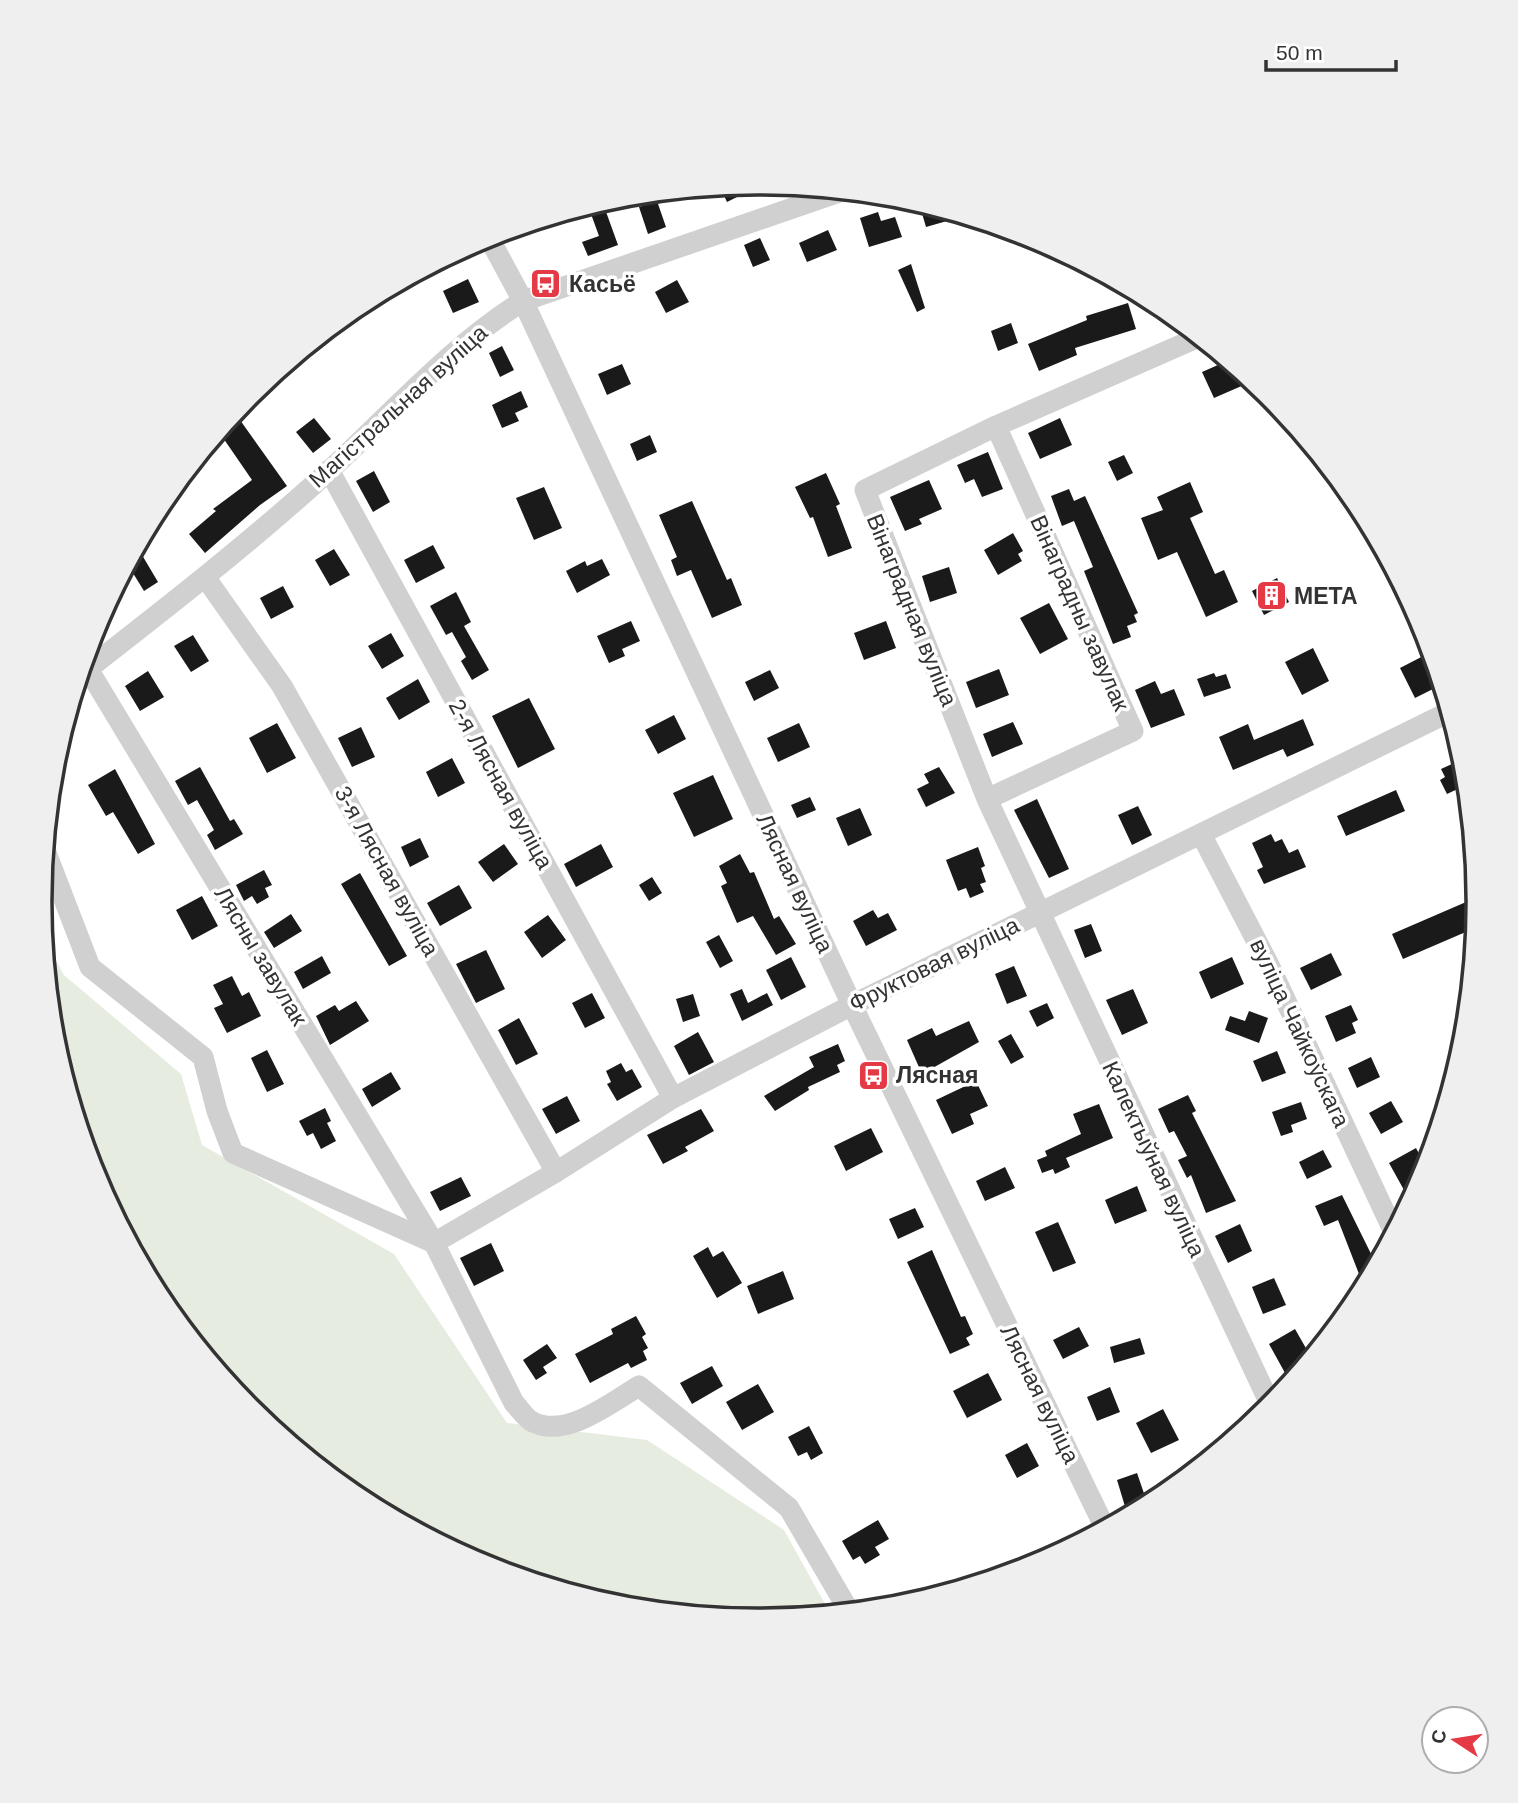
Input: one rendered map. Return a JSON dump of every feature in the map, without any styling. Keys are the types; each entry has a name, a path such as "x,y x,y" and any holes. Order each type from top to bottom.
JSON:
{"street":[{"name":"Магістральная вуліца","path":"94,665 205,577 329,470 483,326 523,301 821,198"},
{"name":"Лясная вуліца","path":"494,247 523,301 852,1004 1101,1519"},
{"name":"Вінаградная вуліца","path":"1038,912 987,799 865,491 996,426 1189,341"},
{"name":"Вінаградны завулак","path":"987,799 1133,731 996,426"},
{"name":"2-я Лясная вуліца","path":"329,470 673,1098"},
{"name":"3-я Лясная вуліца","path":"205,577 282,686 556,1172"},
{"name":"Лясны завулак","path":"88,679 434,1243 514,1403 532,1422 550,1427 561,1426 582,1418 639,1386 789,1508 844,1603"},
{"name":"Фруктовая вуліца","path":"434,1243 556,1172 673,1098 852,1004 1038,912 1202,836 1440,716"},
{"name":"вуліца Чайкоўскага","path":"1202,836 1269,965 1389,1221"},
{"path":"53,872 90,967 203,1057 217,1111 233,1153 434,1243"},
{"name":"Калектыўная вуліца","path":"1038,912 1265,1395"}],"shaded area":[{"path":"55,959 64,975 181,1074 202,1145 394,1254 507,1423 647,1440 784,1530 825,1604 759,1608 667,1602 576,1584 489,1554 406,1513 329,1462 293,1433 228,1367 198,1332 147,1255 106,1172 90,1129 66,1039"}],"building":[{"path":"739,196 727,202 724,197"},
{"path":"658,203 666,227 648,234 639,207"},
{"path":"606,212 618,245 588,256 582,242 599,236 592,216"},
{"path":"878,212 881,221 895,217 902,237 869,247 860,218"},
{"path":"922,215 947,220 947,221 926,227"},
{"path":"828,230 837,250 807,262 799,243"},
{"path":"760,238 770,260 753,267 744,245"},
{"path":"911,264 925,308 917,312 898,270"},
{"path":"468,279 479,302 453,313 443,291"},
{"path":"677,280 689,302 666,313 655,292"},
{"path":"1128,303 1136,329 1075,348 1077,355 1039,371 1028,344 1087,320 1086,316"},
{"path":"1011,323 1018,343 998,351 991,331"},
{"path":"502,346 514,370 500,377 489,353"},
{"path":"622,364 631,384 607,395 598,374"},
{"path":"1218,365 1242,386 1214,398 1202,372"},
{"path":"521,391 528,407 515,413 519,421 502,428 492,405"},
{"path":"314,418 331,439 313,453 296,432"},
{"path":"1060,418 1072,445 1040,459 1028,433"},
{"path":"241,422 287,486 260,505 205,553 189,534 216,511 213,509 252,480 225,440"},
{"path":"650,435 657,452 637,461 630,444"},
{"path":"988,452 1003,489 982,497 974,479 965,483 957,465"},
{"path":"1124,455 1133,473 1117,481 1108,462"},
{"path":"374,471 390,502 373,512 356,481"},
{"path":"826,473 840,504 836,506 852,548 828,557 813,517 810,518 795,487"},
{"path":"929,480 942,509 919,519 922,524 905,531 890,497"},
{"path":"1190,482 1203,512 1190,518 1215,574 1224,570 1238,602 1206,617 1177,552 1158,560 1141,518 1163,510 1157,497"},
{"path":"544,487 562,528 534,540 516,498"},
{"path":"1069,489 1074,501 1085,496 1138,613 1134,615 1137,622 1127,626 1131,637 1113,644 1084,571 1093,567 1074,521 1062,526 1051,496"},
{"path":"692,501 727,580 731,578 742,605 712,618 691,570 677,576 671,560 677,557 659,515"},
{"path":"1013,533 1023,551 1018,554 1022,561 998,575 984,550"},
{"path":"433,545 445,568 416,583 404,560"},
{"path":"334,549 350,575 330,586 315,560"},
{"path":"143,556 158,582 144,591 133,574"},
{"path":"602,559 610,575 577,593 566,571 585,561 587,566"},
{"path":"949,567 957,593 930,602 922,576"},
{"name":"МЕТА","path":"1277,578 1289,602 1264,615 1252,591"},
{"path":"283,586 294,607 271,619 260,598"},
{"path":"456,592 471,622 464,626 489,670 472,680 461,661 466,657 452,632 446,635 430,606"},
{"path":"1049,603 1068,639 1040,654 1020,618"},
{"path":"631,621 640,641 622,649 625,656 609,663 597,636"},
{"path":"886,621 896,648 864,660 854,633"},
{"path":"391,633 404,656 382,669 368,646"},
{"path":"193,635 209,661 191,672 174,646"},
{"path":"1313,648 1329,681 1302,695 1285,662"},
{"path":"1422,657 1432,689 1415,698 1400,668"},
{"path":"999,669 1009,695 976,708 966,682"},
{"path":"770,670 779,688 754,701 745,682"},
{"path":"148,671 164,697 140,711 125,686"},
{"path":"1214,673 1216,677 1226,674 1231,688 1204,697 1197,679"},
{"path":"418,679 430,702 399,720 386,698"},
{"path":"1155,681 1161,694 1174,689 1185,715 1151,728 1135,690"},
{"path":"529,698 555,749 518,768 492,716"},
{"path":"674,715 686,739 658,754 645,730"},
{"path":"1303,719 1314,745 1287,757 1283,749 1233,770 1219,737 1248,724 1254,740"},
{"path":"1013,722 1023,744 992,757 983,734"},
{"path":"277,723 296,758 267,773 249,738"},
{"path":"799,723 810,747 778,762 767,738"},
{"path":"361,727 375,757 352,767 338,738"},
{"path":"452,758 465,783 438,797 426,772"},
{"path":"1452,764 1456,790 1447,794 1440,780 1445,777 1441,769"},
{"path":"200,767 230,821 234,819 243,834 215,850 207,835 214,830 197,800 188,805 175,781"},
{"path":"939,767 955,793 926,807 917,789 929,783 924,774"},
{"path":"115,769 155,844 138,854 113,812 106,816 88,785"},
{"path":"713,775 733,819 694,837 673,793"},
{"path":"1396,790 1405,811 1346,836 1337,816"},
{"path":"810,797 816,810 797,818 791,805"},
{"path":"1037,799 1069,869 1049,878 1014,810"},
{"path":"1138,806 1152,835 1132,845 1118,815"},
{"path":"860,808 872,835 848,846 836,818"},
{"path":"1271,834 1275,842 1282,839 1289,853 1298,849 1306,867 1264,884 1257,870 1263,867 1252,843"},
{"path":"420,838 429,857 410,867 401,847"},
{"path":"504,844 518,864 493,882 478,862"},
{"path":"601,844 613,867 576,887 564,864"},
{"path":"978,847 985,866 981,868 986,882 980,884 984,892 970,898 966,888 958,891 946,860"},
{"path":"740,854 750,873 754,872 774,919 779,916 796,944 776,955 753,916 737,923 721,886 727,883 719,866"},
{"path":"264,870 272,885 265,888 269,897 257,904 252,896 244,901 236,885"},
{"path":"360,873 407,956 389,966 341,884"},
{"path":"652,877 662,893 649,901 639,885"},
{"path":"459,885 472,908 440,926 427,903"},
{"path":"202,896 218,926 192,940 176,910"},
{"path":"1466,902 1465,932 1403,959 1392,934"},
{"path":"873,910 878,918 888,913 897,930 866,946 853,921"},
{"path":"291,914 302,931 274,948 264,932"},
{"path":"548,915 566,940 542,958 524,932"},
{"path":"1091,924 1102,951 1085,958 1074,930"},
{"path":"719,935 733,961 720,968 706,942"},
{"path":"486,950 505,989 476,1003 456,964"},
{"path":"1331,953 1342,975 1311,990 1300,968"},
{"path":"322,956 331,973 303,989 294,972"},
{"path":"791,957 806,987 781,1000 766,970"},
{"path":"1232,957 1244,984 1211,999 1199,972"},
{"path":"1014,966 1027,996 1007,1004 995,974"},
{"path":"232,976 242,996 249,992 261,1016 227,1033 214,1008 223,1004 213,985"},
{"path":"742,989 748,1003 767,993 773,1005 742,1021 730,994"},
{"path":"1133,989 1148,1023 1122,1035 1106,1000"},
{"path":"592,993 605,1018 585,1028 572,1003"},
{"path":"693,994 700,1016 683,1022 676,999"},
{"path":"356,1001 369,1021 330,1045 316,1016 335,1005 339,1011"},
{"path":"1047,1003 1054,1018 1037,1027 1029,1011"},
{"path":"1351,1005 1358,1020 1352,1023 1356,1033 1336,1042 1325,1016"},
{"path":"1249,1011 1268,1018 1259,1043 1225,1030 1230,1016 1245,1021"},
{"path":"519,1018 538,1054 516,1065 498,1030"},
{"path":"969,1021 979,1042 922,1074 907,1040 932,1028 936,1036"},
{"path":"698,1032 714,1062 689,1075 674,1046"},
{"path":"1011,1034 1024,1057 1011,1064 998,1041"},
{"path":"838,1044 845,1061 837,1065 840,1072 808,1087 809,1090 775,1111 764,1096 814,1067 809,1057"},
{"path":"267,1050 284,1084 267,1092 251,1058"},
{"path":"1277,1051 1286,1073 1262,1082 1253,1061"},
{"path":"1371,1057 1380,1077 1357,1088 1348,1068"},
{"path":"621,1063 626,1072 632,1069 642,1087 617,1101 607,1084 611,1082 606,1071"},
{"path":"391,1072 401,1089 372,1107 362,1089"},
{"path":"976,1081 988,1106 970,1114 974,1124 952,1134 936,1100"},
{"path":"1188,1095 1196,1111 1192,1113 1236,1201 1206,1213 1191,1175 1187,1178 1178,1160 1187,1156 1174,1131 1169,1133 1158,1109"},
{"path":"567,1096 580,1121 556,1134 542,1109"},
{"path":"1391,1101 1403,1122 1381,1134 1369,1113"},
{"path":"1301,1102 1307,1119 1291,1125 1293,1132 1281,1136 1272,1112"},
{"path":"1099,1104 1113,1138 1066,1158 1070,1167 1055,1174 1053,1169 1042,1173 1037,1160 1047,1156 1045,1151 1081,1134 1073,1114"},
{"path":"325,1108 331,1121 327,1123 336,1141 321,1149 313,1133 307,1136 299,1121"},
{"path":"701,1109 714,1131 685,1147 688,1151 663,1164 647,1135"},
{"path":"871,1128 883,1152 846,1171 834,1146"},
{"path":"1416,1148 1419,1153 1404,1190 1389,1163"},
{"path":"1323,1150 1332,1167 1307,1179 1299,1162"},
{"path":"1005,1167 1015,1188 985,1201 976,1181"},
{"path":"461,1177 471,1196 440,1211 430,1192"},
{"path":"1137,1186 1147,1211 1115,1224 1105,1200"},
{"path":"1342,1195 1371,1254 1359,1274 1338,1220 1324,1226 1315,1206"},
{"path":"915,1208 924,1227 898,1239 889,1219"},
{"path":"1058,1222 1076,1263 1053,1272 1035,1232"},
{"path":"1240,1224 1252,1251 1228,1263 1215,1236"},
{"path":"491,1243 504,1271 474,1286 460,1258"},
{"path":"708,1247 713,1257 723,1251 742,1283 717,1298 693,1256"},
{"path":"932,1250 961,1317 965,1316 973,1334 966,1338 970,1345 950,1354 907,1262"},
{"path":"783,1271 794,1299 758,1314 747,1286"},
{"path":"1274,1278 1286,1305 1263,1314 1252,1287"},
{"path":"636,1316 646,1334 642,1337 648,1348 643,1351 647,1360 631,1368 628,1363 590,1383 575,1354 613,1334 611,1329"},
{"path":"1079,1327 1089,1346 1063,1359 1053,1340"},
{"path":"1295,1329 1306,1348 1285,1373 1269,1344"},
{"path":"1140,1338 1145,1354 1114,1363 1110,1347"},
{"path":"547,1344 557,1358 543,1367 547,1373 536,1380 523,1360"},
{"path":"712,1366 723,1386 692,1404 680,1383"},
{"path":"988,1373 1002,1400 967,1418 953,1391"},
{"path":"758,1384 774,1412 742,1430 726,1402"},
{"path":"1110,1387 1120,1412 1097,1421 1087,1397"},
{"path":"1163,1409 1179,1440 1151,1453 1136,1423"},
{"path":"809,1426 823,1453 811,1460 807,1452 798,1456 788,1437"},
{"path":"1027,1443 1039,1466 1017,1478 1005,1455"},
{"path":"1137,1473 1144,1494 1125,1505 1117,1480"},
{"path":"878,1520 889,1539 875,1547 880,1555 865,1564 860,1556 853,1560 842,1541"}],"place":[{"name":"Касьё","path":"546,284"},
{"name":"МЕТА","path":"1271,596"},
{"name":"Лясная","path":"873,1075"}]}
